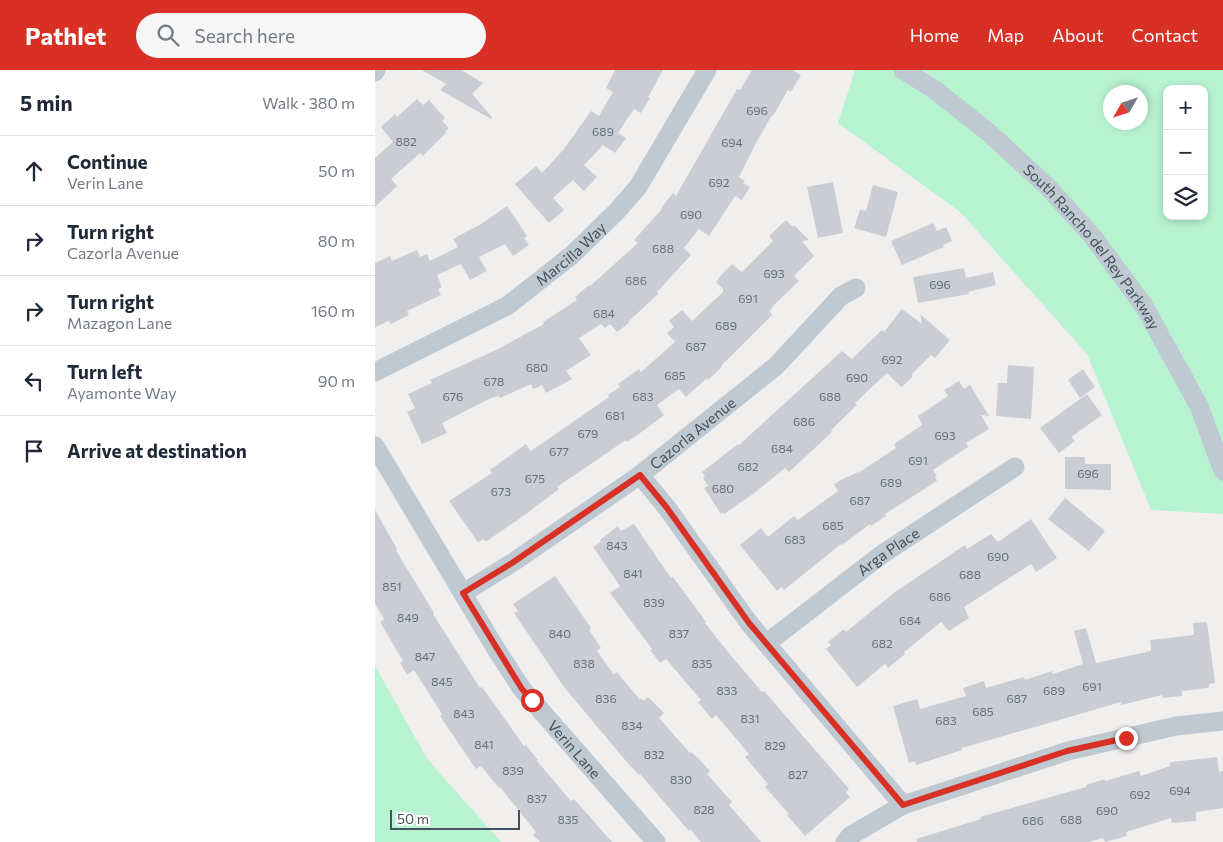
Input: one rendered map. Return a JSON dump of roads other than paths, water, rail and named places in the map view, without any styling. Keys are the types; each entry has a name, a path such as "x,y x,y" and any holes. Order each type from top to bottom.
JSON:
{"street":[{"name":"Marcilla Way","path":"375,372 507,306 572,255 595,234 638,187 707,70"},
{"name":"South Rancho del Rey Parkway","path":"903,70 935,90 988,132 1048,187 1093,237 1145,306 1199,406 1223,471"},
{"name":"Cazorla Avenue","path":"463,593 512,563 640,475 776,366 841,296 856,288"},
{"name":"Verin Lane","path":"375,446 522,689 656,842"},
{"name":"Arga Place","path":"767,642 881,555 1015,467"},
{"path":"640,475 667,508 749,623 903,805"},
{"path":"845,842 850,836 903,805 1067,751 1176,726 1223,721"}]}
